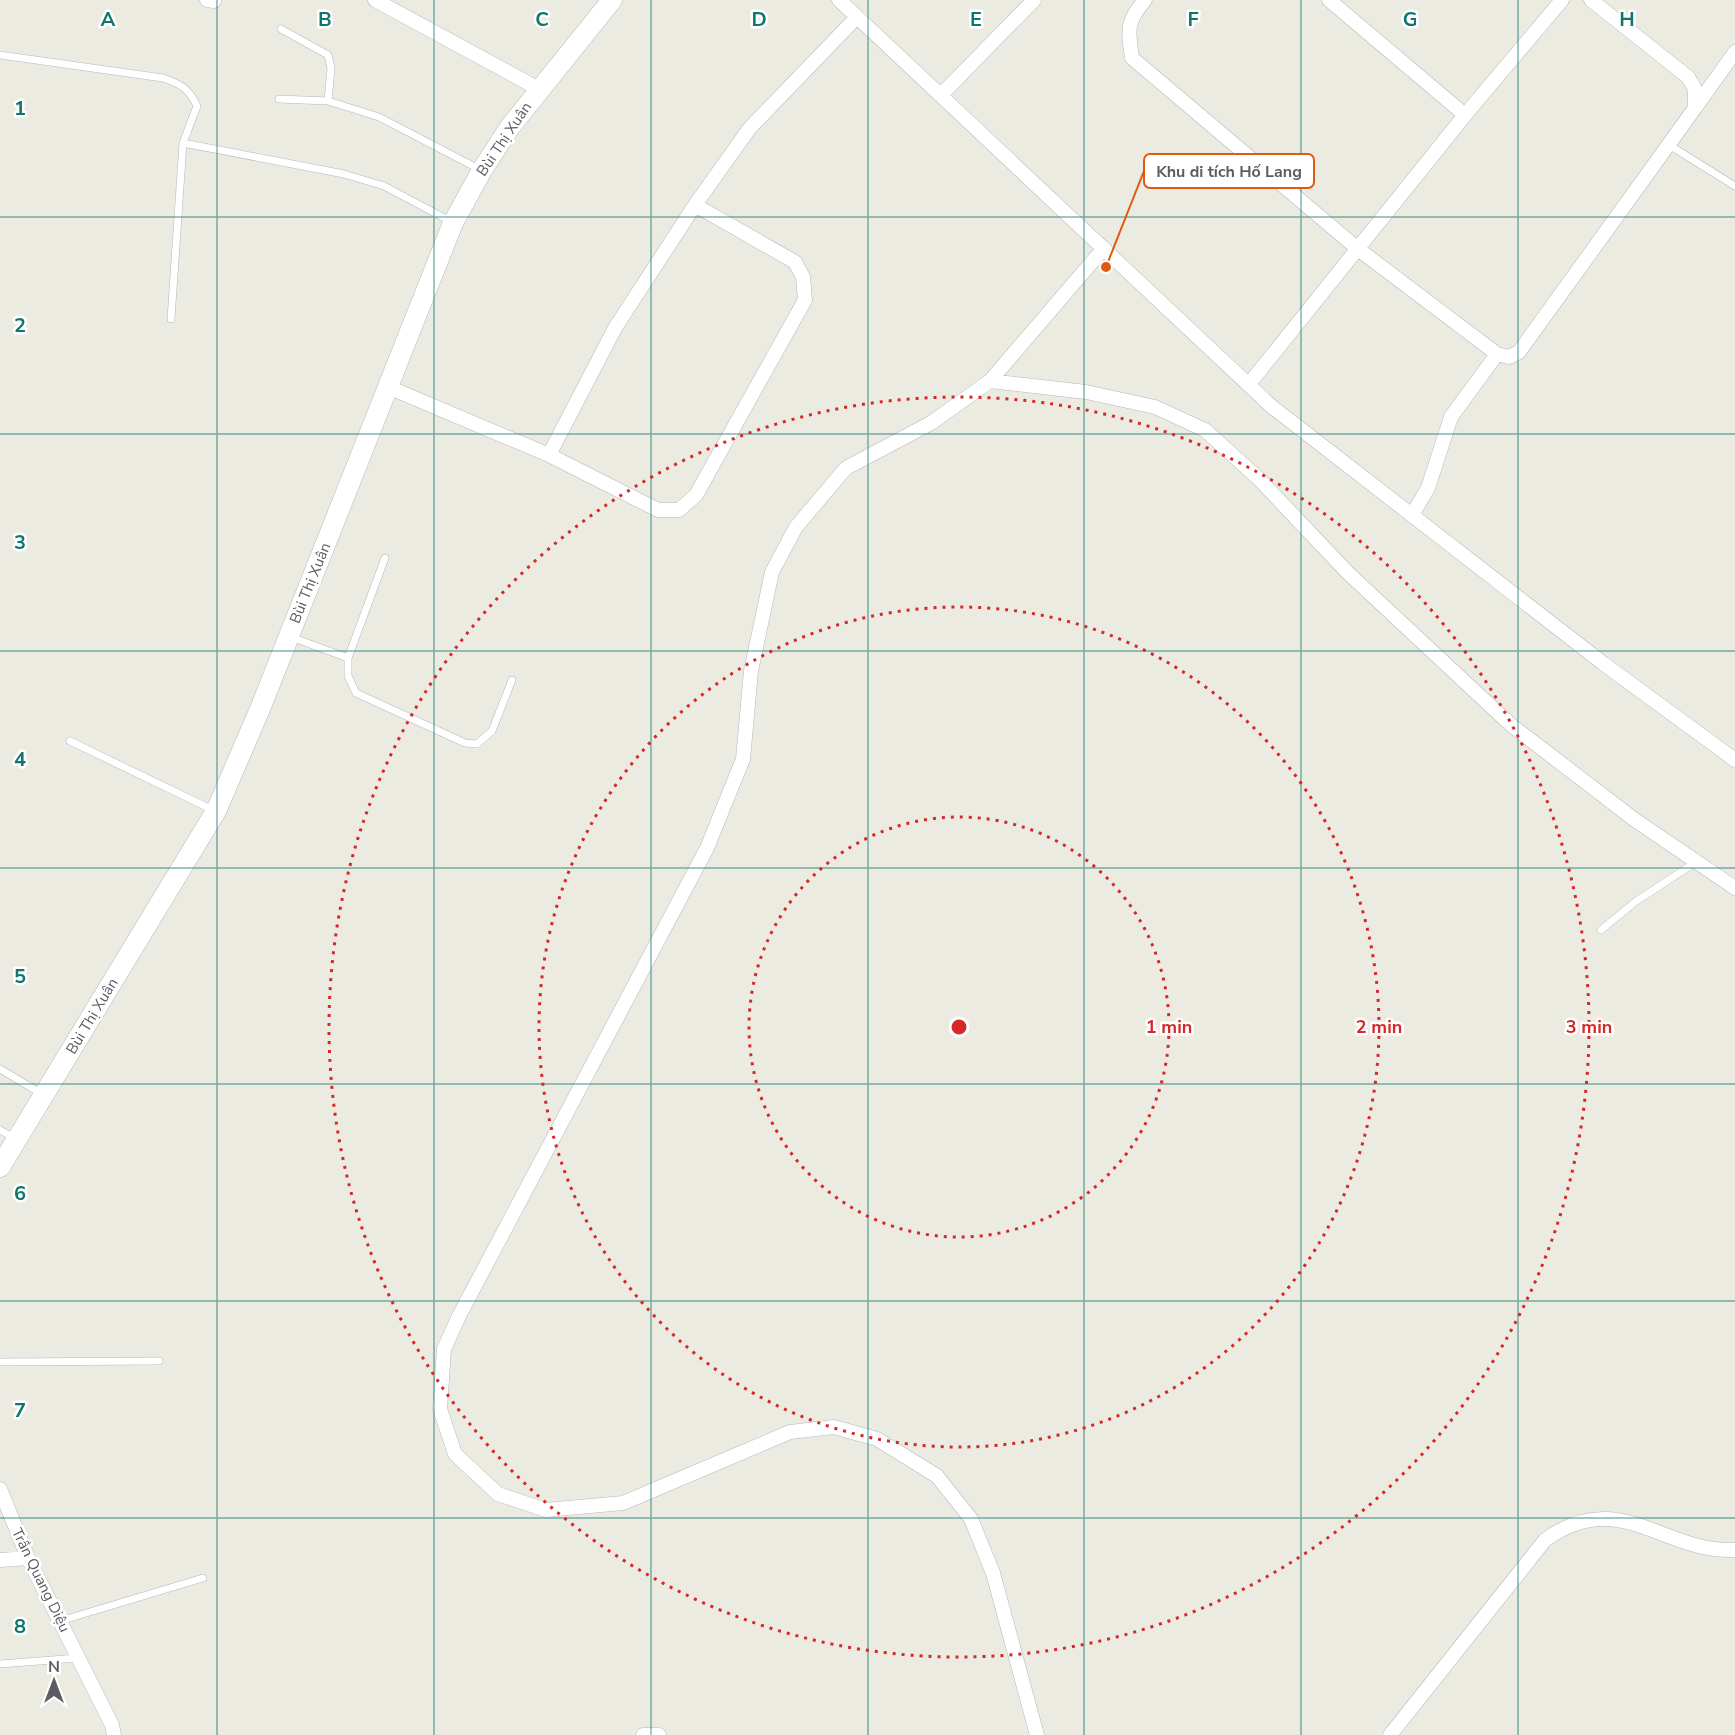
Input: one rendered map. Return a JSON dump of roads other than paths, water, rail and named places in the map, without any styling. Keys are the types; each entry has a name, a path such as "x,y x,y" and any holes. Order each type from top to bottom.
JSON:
{"main road":[{"name":"Bùi Thị Xuân","path":"0,1167 8,1135 44,1095 216,811 289,636 453,223 482,170 510,127 612,0"}],"street":[{"path":"375,0 539,89"},
{"path":"941,96 1034,0"},
{"path":"1145,0 1132,15 1129,36 1132,58 1358,249 1497,354 1509,357 1519,352 1735,52"},
{"path":"1329,0 1466,115"},
{"path":"1249,384 1562,0"},
{"path":"1591,0 1689,77 1695,89 1695,108"},
{"path":"843,1 857,17 1272,406 1604,664 1735,760"},
{"path":"549,455 615,328 749,129 857,17"},
{"path":"388,387 549,455 658,510 679,510 696,495 805,300 802,277 795,262 696,205"},
{"path":"1037,1735 993,1573 971,1519 937,1476 877,1439 834,1426 790,1432 623,1503 546,1510 498,1494 455,1454 440,1409 444,1349 459,1316 707,848 742,759 751,671 772,572 796,527 846,468 931,423 990,381 1104,248"},
{"path":"1412,515 1428,488 1451,417 1464,398 1476,386 1497,354"},
{"path":"990,381 1086,392 1155,407 1205,430 1259,479 1347,572 1510,724 1635,820 1735,888"},
{"name":"Trần Quang Diệu","path":"0,1489 28,1558 112,1725 114,1735"},
{"path":"1390,1735 1545,1540 1560,1529 1593,1518 1615,1519 1699,1545 1735,1550"},
{"path":"0,1560 28,1558"},
{"path":"643,1735 659,1735"}],"lane":[{"path":"281,29 328,55 331,68 328,101"},
{"path":"0,55 163,78 186,87 197,106 183,143 171,319"},
{"path":"279,99 328,101 379,117 482,170"},
{"path":"183,143 344,174 384,186 453,223"},
{"path":"1669,145 1735,186"},
{"path":"385,558 348,658 348,676 356,693 465,743 477,744 492,731 512,680"},
{"path":"289,636 348,658"},
{"path":"70,741 216,811"},
{"path":"1601,930 1644,896 1697,862"},
{"path":"0,1069 44,1095"},
{"path":"0,1362 159,1362"},
{"path":"60,1621 203,1578"},
{"path":"0,1664 79,1658"}],"place":[{"name":"Khu di tích Hố Lang","path":"1106,267"}]}
